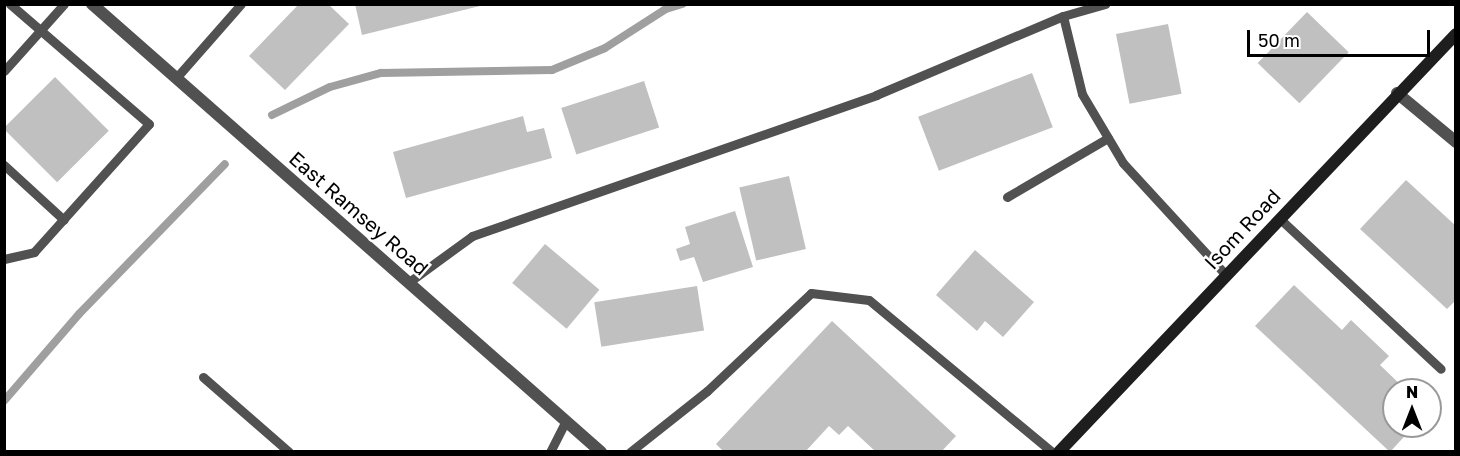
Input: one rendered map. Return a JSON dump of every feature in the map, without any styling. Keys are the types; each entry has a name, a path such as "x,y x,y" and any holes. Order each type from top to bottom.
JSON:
{"street":[{"name":"East Ramsey Road","path":"92,4 601,452"},
{"name":"Isom Road","path":"1059,452 1455,34"},
{"path":"1397,93 1455,142"}],"lane":[{"path":"4,259 34,252 149,124 10,4"},
{"path":"4,70 64,4"},
{"path":"176,78 241,4"},
{"path":"409,282 472,236 876,95 1063,16 1105,4"},
{"path":"1063,16 1082,94 1123,163 1226,275"},
{"path":"1007,197 1108,138"},
{"path":"4,165 64,220"},
{"path":"1279,218 1441,369"},
{"path":"630,452 707,391 811,293 869,300 1052,452"},
{"path":"203,377 289,452"},
{"path":"550,452 566,421"}],"building":[{"path":"299,4 328,4 349,24 285,90 249,56"},
{"path":"355,4 484,4 484,5 362,35"},
{"path":"1307,12 1349,52 1299,103 1258,63"},
{"path":"1168,24 1182,94 1130,104 1116,34"},
{"path":"1032,73 1053,127 939,171 918,117"},
{"path":"55,77 109,131 57,182 4,129"},
{"path":"644,81 659,128 576,154 561,108"},
{"path":"523,116 527,132 544,128 552,158 406,198 393,152"},
{"path":"789,176 806,249 756,261 739,187"},
{"path":"1406,180 1456,226 1456,300 1447,309 1360,229"},
{"path":"735,211 753,267 703,282 694,257 680,261 676,249 690,244 685,227"},
{"path":"545,244 599,290 567,329 512,283"},
{"path":"975,250 1034,302 1003,337 985,321 977,331 936,295"},
{"path":"1294,285 1342,330 1351,320 1389,356 1380,365 1394,378 1382,378 1382,438 1403,438 1390,452 1255,326"},
{"path":"697,286 704,330 601,347 594,302"},
{"path":"832,321 956,436 941,452 876,452 848,426 839,435 829,426 805,452 724,452 716,444"}],"waterway":[{"path":"272,115 330,87 381,73 552,70 605,48 666,9 682,4"},
{"path":"4,401 79,314 225,164"}]}
